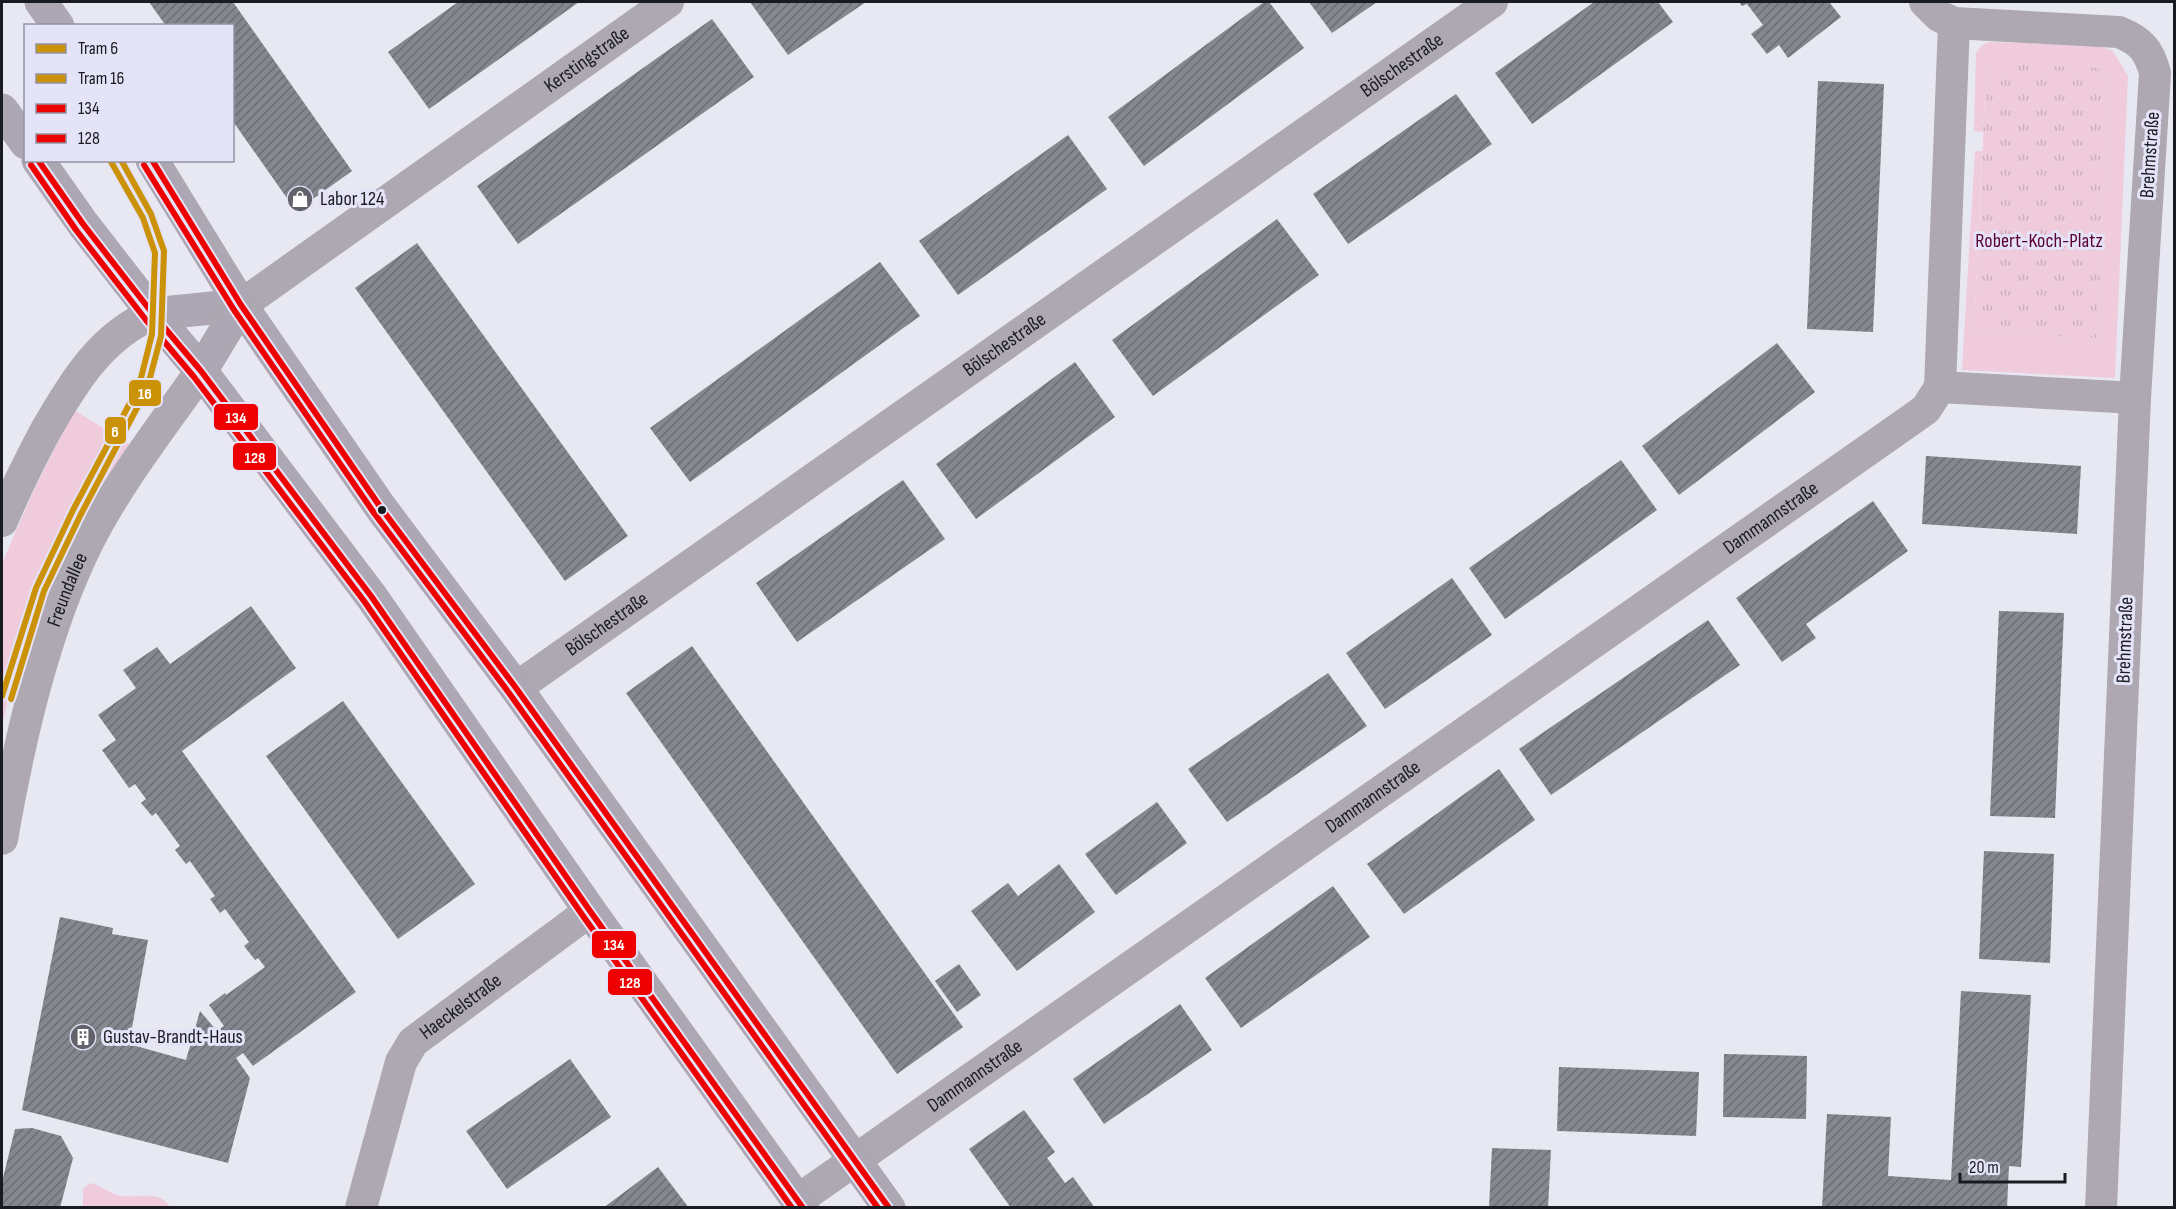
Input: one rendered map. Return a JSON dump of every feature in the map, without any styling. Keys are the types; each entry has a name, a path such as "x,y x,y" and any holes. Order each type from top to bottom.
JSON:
{"main road":[{"path":"41,2 57,24"},
{"path":"2,110 24,140"},
{"path":"39,162 83,224 153,314 201,370 371,596 590,911 801,1204"},
{"path":"153,162 241,305 381,508 516,688 889,1208"},
{"path":"153,314 241,305"},
{"path":"201,370 241,305"}],"street":[{"name":"Kerstingstraße","path":"241,305 668,2"},
{"name":"Bölschestraße","path":"516,688 1492,2"},
{"path":"1925,2 1939,16 1954,23 2119,32 2135,39 2165,69"},
{"path":"1954,23 1940,387 2135,398"},
{"name":"Brehmstraße","path":"2102,1208 2135,398 2165,69"},
{"path":"2,521 21,476 70,387 105,346 130,326 153,314"},
{"name":"Freundallee","path":"2,839 10,792 36,681 68,586 88,542 113,497 201,370"},
{"name":"Dammannstraße","path":"801,1204 855,1160 1915,417 1926,409 1940,387"},
{"name":"Haeckelstraße","path":"361,1208 401,1062 413,1042 590,911"}],"green space":[{"path":"1989,42 2097,45 2113,51 2128,76 2115,378 1962,370 1975,151 1982,151 1974,332 2097,337 2109,78 2097,68 1986,74 1983,132 1974,131 1976,53 1981,46"},
{"name":"Robert-Koch-Platz","path":"1999,64 2097,68 2109,78 2097,338 1974,332 1986,74"},
{"path":"74,410 129,444 79,521 55,569 15,674 2,726 2,563 34,490"},
{"path":"90,1183 117,1195 153,1196 165,1201 170,1207 83,1207 83,1189"}],"building":[{"path":"149,2 233,2 352,171 296,211 234,123 234,24 165,24"},
{"path":"458,2 579,2 429,109 388,52"},
{"path":"750,2 866,2 788,55"},
{"path":"1264,2 1269,2 1304,48 1144,166 1108,117"},
{"path":"1309,2 1377,2 1332,33"},
{"path":"1594,2 1658,2 1673,22 1532,124 1495,73"},
{"path":"1739,2 1829,2 1841,17 1788,58 1779,45 1767,54 1751,34 1763,25 1747,4 1742,6"},
{"path":"712,19 754,77 518,244 477,186"},
{"path":"1818,81 1884,84 1873,332 1807,329"},
{"path":"1456,94 1492,144 1348,244 1313,194"},
{"path":"1068,135 1107,189 958,295 919,241"},
{"path":"1277,219 1319,275 1153,396 1112,340"},
{"path":"417,243 628,536 565,581 355,288"},
{"path":"880,262 920,316 690,482 650,428"},
{"path":"1777,343 1815,392 1679,495 1642,446"},
{"path":"1075,362 1115,417 976,519 936,464"},
{"path":"1926,456 2081,466 2077,534 1922,524"},
{"path":"1621,460 1657,510 1505,619 1469,568"},
{"path":"903,480 945,539 797,642 756,583"},
{"path":"1873,501 1908,551 1806,624 1816,638 1782,662 1736,598"},
{"path":"1452,578 1492,635 1385,709 1346,653"},
{"path":"251,606 296,668 182,751 356,992 253,1066 243,1053 236,1058 250,1078 228,1163 22,1110 60,917 113,928 112,934 148,940 129,1044 186,1060 200,1011 217,1031 224,1026 209,1005 265,967 258,958 255,960 244,946 249,942 225,909 220,913 210,899 215,896 190,861 186,864 175,850 180,846 156,813 152,816 141,803 146,799 135,784 129,788 102,750 116,740 98,715 136,688 123,670 157,647 170,664"},
{"path":"1999,611 2064,613 2055,818 1990,816"},
{"path":"1708,620 1740,665 1551,795 1519,749"},
{"path":"692,646 963,1027 897,1074 626,693"},
{"path":"1328,673 1367,726 1227,822 1188,769"},
{"path":"343,701 475,884 398,939 266,756"},
{"path":"1499,769 1535,820 1404,914 1367,864"},
{"path":"1157,802 1187,843 1116,895 1085,854"},
{"path":"1984,851 2054,854 2050,963 1979,959"},
{"path":"1059,864 1095,912 1017,971 971,911 1008,883 1018,896"},
{"path":"1333,886 1370,937 1241,1028 1205,978"},
{"path":"959,964 981,995 957,1012 935,981"},
{"path":"1961,991 2031,995 2021,1167 2009,1166 2007,1208 1822,1208 1827,1114 1891,1117 1888,1176 1951,1180"},
{"path":"1180,1004 1212,1050 1104,1124 1073,1079"},
{"path":"1724,1054 1807,1056 1806,1119 1723,1117"},
{"path":"570,1059 611,1117 507,1189 466,1131"},
{"path":"1559,1067 1699,1072 1696,1136 1557,1131"},
{"path":"1024,1110 1055,1152 1047,1158 1065,1183 1073,1177 1095,1208 1011,1208 969,1149"},
{"path":"32,1128 61,1136 73,1158 60,1208 2,1208 2,1182 15,1129"},
{"path":"1492,1148 1551,1150 1548,1208 1489,1208"},
{"path":"658,1167 689,1208 603,1208"}],"tram line":[{"name":"6","path":"2,696 36,588 73,510 139,386 152,334 155,253 143,218 111,162"},
{"name":"16","path":"11,699 44,591 81,514 147,389 161,336 164,251 151,214 122,162"}],"transit line":[{"name":"134","path":"39,162 83,224 201,371 371,596 590,911 803,1208"},
{"name":"134","path":"153,162 241,305 381,508 516,688 889,1208"},
{"name":"128","path":"31,165 76,230 194,377 364,601 583,916 792,1208"},
{"name":"128","path":"144,165 234,310 374,513 509,693 878,1208"}],"place":[{"name":"Labor 124","path":"300,199"},
{"name":"Gustav-Brandt-Haus","path":"83,1037"}]}
